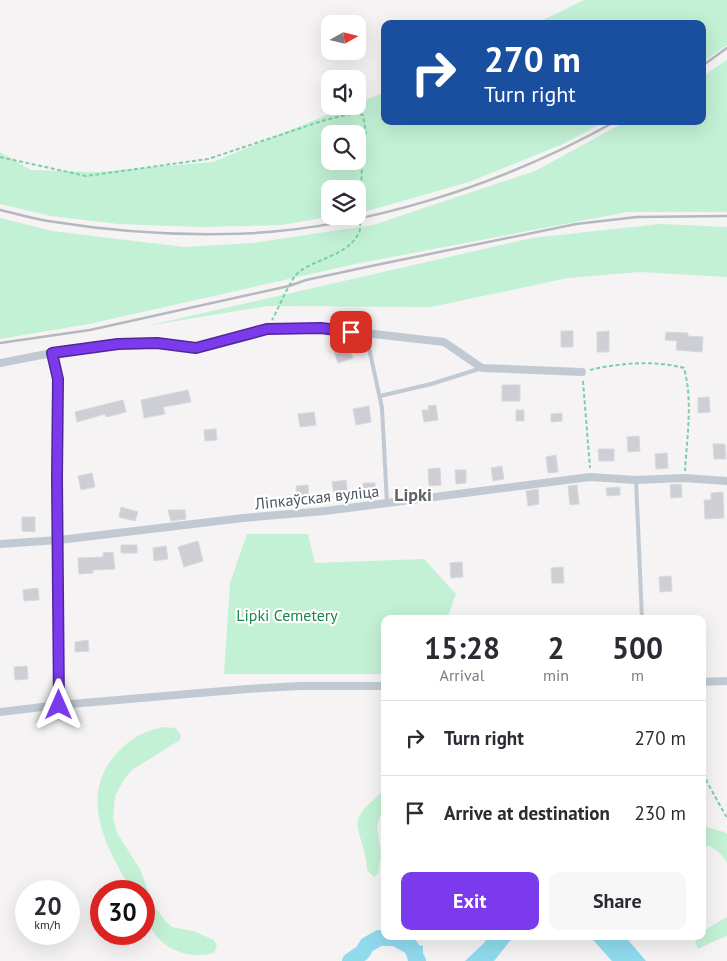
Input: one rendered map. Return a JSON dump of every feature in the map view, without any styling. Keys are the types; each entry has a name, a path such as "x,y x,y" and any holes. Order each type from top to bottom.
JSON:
{"street":[{"path":"0,363 52,353 118,344 157,343 196,348 267,329 321,328 444,342 482,368 582,372"},
{"path":"52,353 58,379 59,705"},
{"name":"Ліпкаўская вуліца","path":"0,544 59,540 388,503 590,477 636,480 684,478 727,481"},
{"path":"706,682 727,681"},
{"path":"0,712 247,689 301,686 381,686"}],"lane":[{"path":"366,334 382,408 388,503"},
{"path":"380,396 431,384 482,368"},
{"path":"636,480 642,615"}],"path":[{"path":"0,157 86,176 208,159 325,120 355,113 363,115 366,132 362,161 360,230 348,246 297,272 267,329"},
{"path":"590,477 582,372 628,365 668,364 684,368 687,380 688,420 684,478"},
{"path":"706,779 727,818"}],"green space":[{"path":"584,0 727,0 727,45 706,60 706,20 543,20"},
{"path":"727,60 727,212 628,212 360,263 89,324 0,339 0,218 52,231 184,247 253,243 373,225 535,171 620,125 706,125 706,74"},
{"path":"381,94 381,125 599,125 563,144 469,182 367,211 366,180 321,180 321,218 282,225 200,227 118,224 51,216 0,204 0,152 31,170 98,172 213,162 327,115 366,115 366,100"},
{"path":"660,224 727,227 727,277 640,272 568,278 431,307 267,306 146,326 532,238"},
{"name":"Lipki Cemetery","path":"247,534 308,534 315,563 424,559 456,594 448,615 381,615 381,674 224,674 230,583"},
{"path":"163,727 175,728 181,735 180,740 132,770 123,781 115,796 113,818 117,833 140,869 144,880 126,880 113,858 100,822 99,787 105,770 117,753 133,739"},
{"path":"381,793 381,814 377,826 381,854 378,874 374,877 367,870 358,827 358,819 362,811"},
{"path":"706,827 727,834 727,863 717,851 706,846"},
{"path":"155,907 172,927 193,931 214,940 217,946 214,953 190,954 179,952 161,941 155,934"},
{"path":"727,917 727,936 698,949 696,940 706,940 706,929"}],"water":[{"path":"486,940 511,940 494,961 465,961"},
{"path":"592,940 628,940 646,961 612,961"},
{"path":"409,943 423,946 423,961 408,961 405,948"}],"building":[{"path":"561,331 573,331 573,347 561,347"},
{"path":"609,331 609,352 597,352 597,332"},
{"path":"666,332 688,333 688,336 703,337 702,352 676,350 677,341 665,340"},
{"path":"349,347 353,358 338,363 334,351"},
{"path":"502,385 520,385 520,401 502,401"},
{"path":"188,390 191,402 163,407 165,414 144,418 141,400"},
{"path":"709,397 710,412 698,413 698,398"},
{"path":"123,400 126,412 106,417 105,414 77,422 75,412"},
{"path":"436,405 438,420 424,422 422,410 429,410 428,406"},
{"path":"369,406 371,422 356,425 353,409"},
{"path":"516,410 524,410 524,421 516,421"},
{"path":"314,412 316,425 300,427 298,414"},
{"path":"562,413 562,421 551,422 551,414"},
{"path":"216,429 217,440 205,441 204,430"},
{"path":"639,436 640,451 628,452 627,437"},
{"path":"713,444 725,444 726,459 714,459"},
{"path":"598,449 614,449 614,461 599,461"},
{"path":"667,453 668,468 656,469 655,454"},
{"path":"556,455 558,472 548,473 546,457"},
{"path":"502,466 504,479 493,481 491,468"},
{"path":"440,468 441,485 429,486 428,469"},
{"path":"455,470 466,470 466,483 456,484"},
{"path":"92,473 95,487 81,490 78,476"},
{"path":"346,480 348,498 338,500 337,493 334,493 332,482"},
{"path":"363,483 375,483 376,498 364,498"},
{"path":"681,484 682,497 671,498 670,485"},
{"path":"308,485 309,500 297,501 296,486"},
{"path":"577,485 579,504 570,505 568,486"},
{"path":"620,487 620,495 607,496 606,488"},
{"path":"538,489 539,504 528,506 526,491"},
{"path":"723,492 724,518 705,519 704,500 711,500 711,493"},
{"path":"121,507 138,512 135,521 119,517"},
{"path":"168,510 185,510 186,519 171,521"},
{"path":"22,517 35,517 35,532 22,531"},
{"path":"198,541 203,561 184,567 178,547"},
{"path":"121,545 137,545 137,553 121,553"},
{"path":"166,546 168,559 154,561 153,548"},
{"path":"113,552 115,569 93,570 93,573 79,574 78,558 103,557 103,553"},
{"path":"462,562 463,577 451,578 450,563"},
{"path":"563,567 564,583 552,583 551,568"},
{"path":"671,576 672,591 660,592 659,577"},
{"path":"38,588 39,600 24,601 23,590"},
{"path":"88,640 89,651 75,652 75,642"},
{"path":"27,666 28,679 15,680 14,667"}],"waterway":[{"path":"350,961 362,953 367,945 381,938"},
{"path":"399,940 411,947 418,961"}],"railway":[{"path":"706,63 727,48"},
{"path":"0,210 41,220 76,225 182,234 274,231 325,225 376,215 477,185 526,166 608,125"},
{"path":"0,343 90,330 289,286 306,280 576,224 637,217 727,216"}],"district":[{"name":"Lipki","path":"413,495"}],"route":[{"path":"59,705 58,379 52,353 118,344 157,343 196,348 267,329 321,328 351,332"}]}
